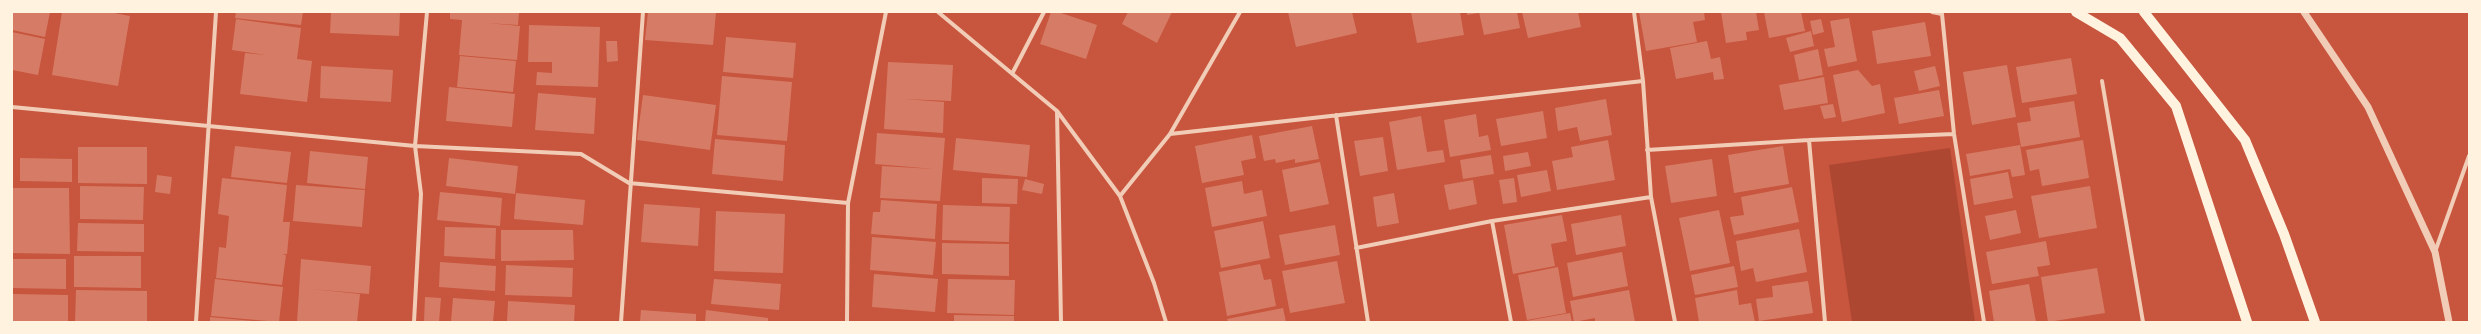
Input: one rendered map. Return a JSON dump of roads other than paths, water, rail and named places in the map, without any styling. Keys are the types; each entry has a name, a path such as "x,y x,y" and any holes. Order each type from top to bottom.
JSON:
{"main road":[{"path":"2076,12 2120,38 2176,106 2247,322"},
{"path":"2144,12 2245,140 2284,234 2315,322"}],"street":[{"path":"196,322 216,12"},
{"path":"414,322 421,194 415,146 427,12"},
{"path":"621,322 629,184 643,12"},
{"path":"847,322 848,203 886,12"},
{"path":"938,12 1013,72 1057,111 1120,196 1154,284 1166,322"},
{"path":"1013,72 1044,12"},
{"path":"1120,196 1170,134 1240,12"},
{"path":"1634,12 1643,81 1651,197 1675,322"},
{"path":"1932,12 1942,14 1954,134 1984,322"},
{"path":"2304,12 2368,107 2435,252 2449,322"},
{"path":"1170,134 1643,81"},
{"path":"2102,81 2143,322"},
{"path":"12,107 415,146 581,154 629,184 848,203"},
{"path":"1057,111 1062,322"},
{"path":"1336,115 1368,322"},
{"path":"1647,150 1809,140 1954,134"},
{"path":"1809,140 1825,322"},
{"path":"2435,252 2469,156"},
{"path":"1356,248 1492,221 1651,197"},
{"path":"1492,221 1511,322"}]}
